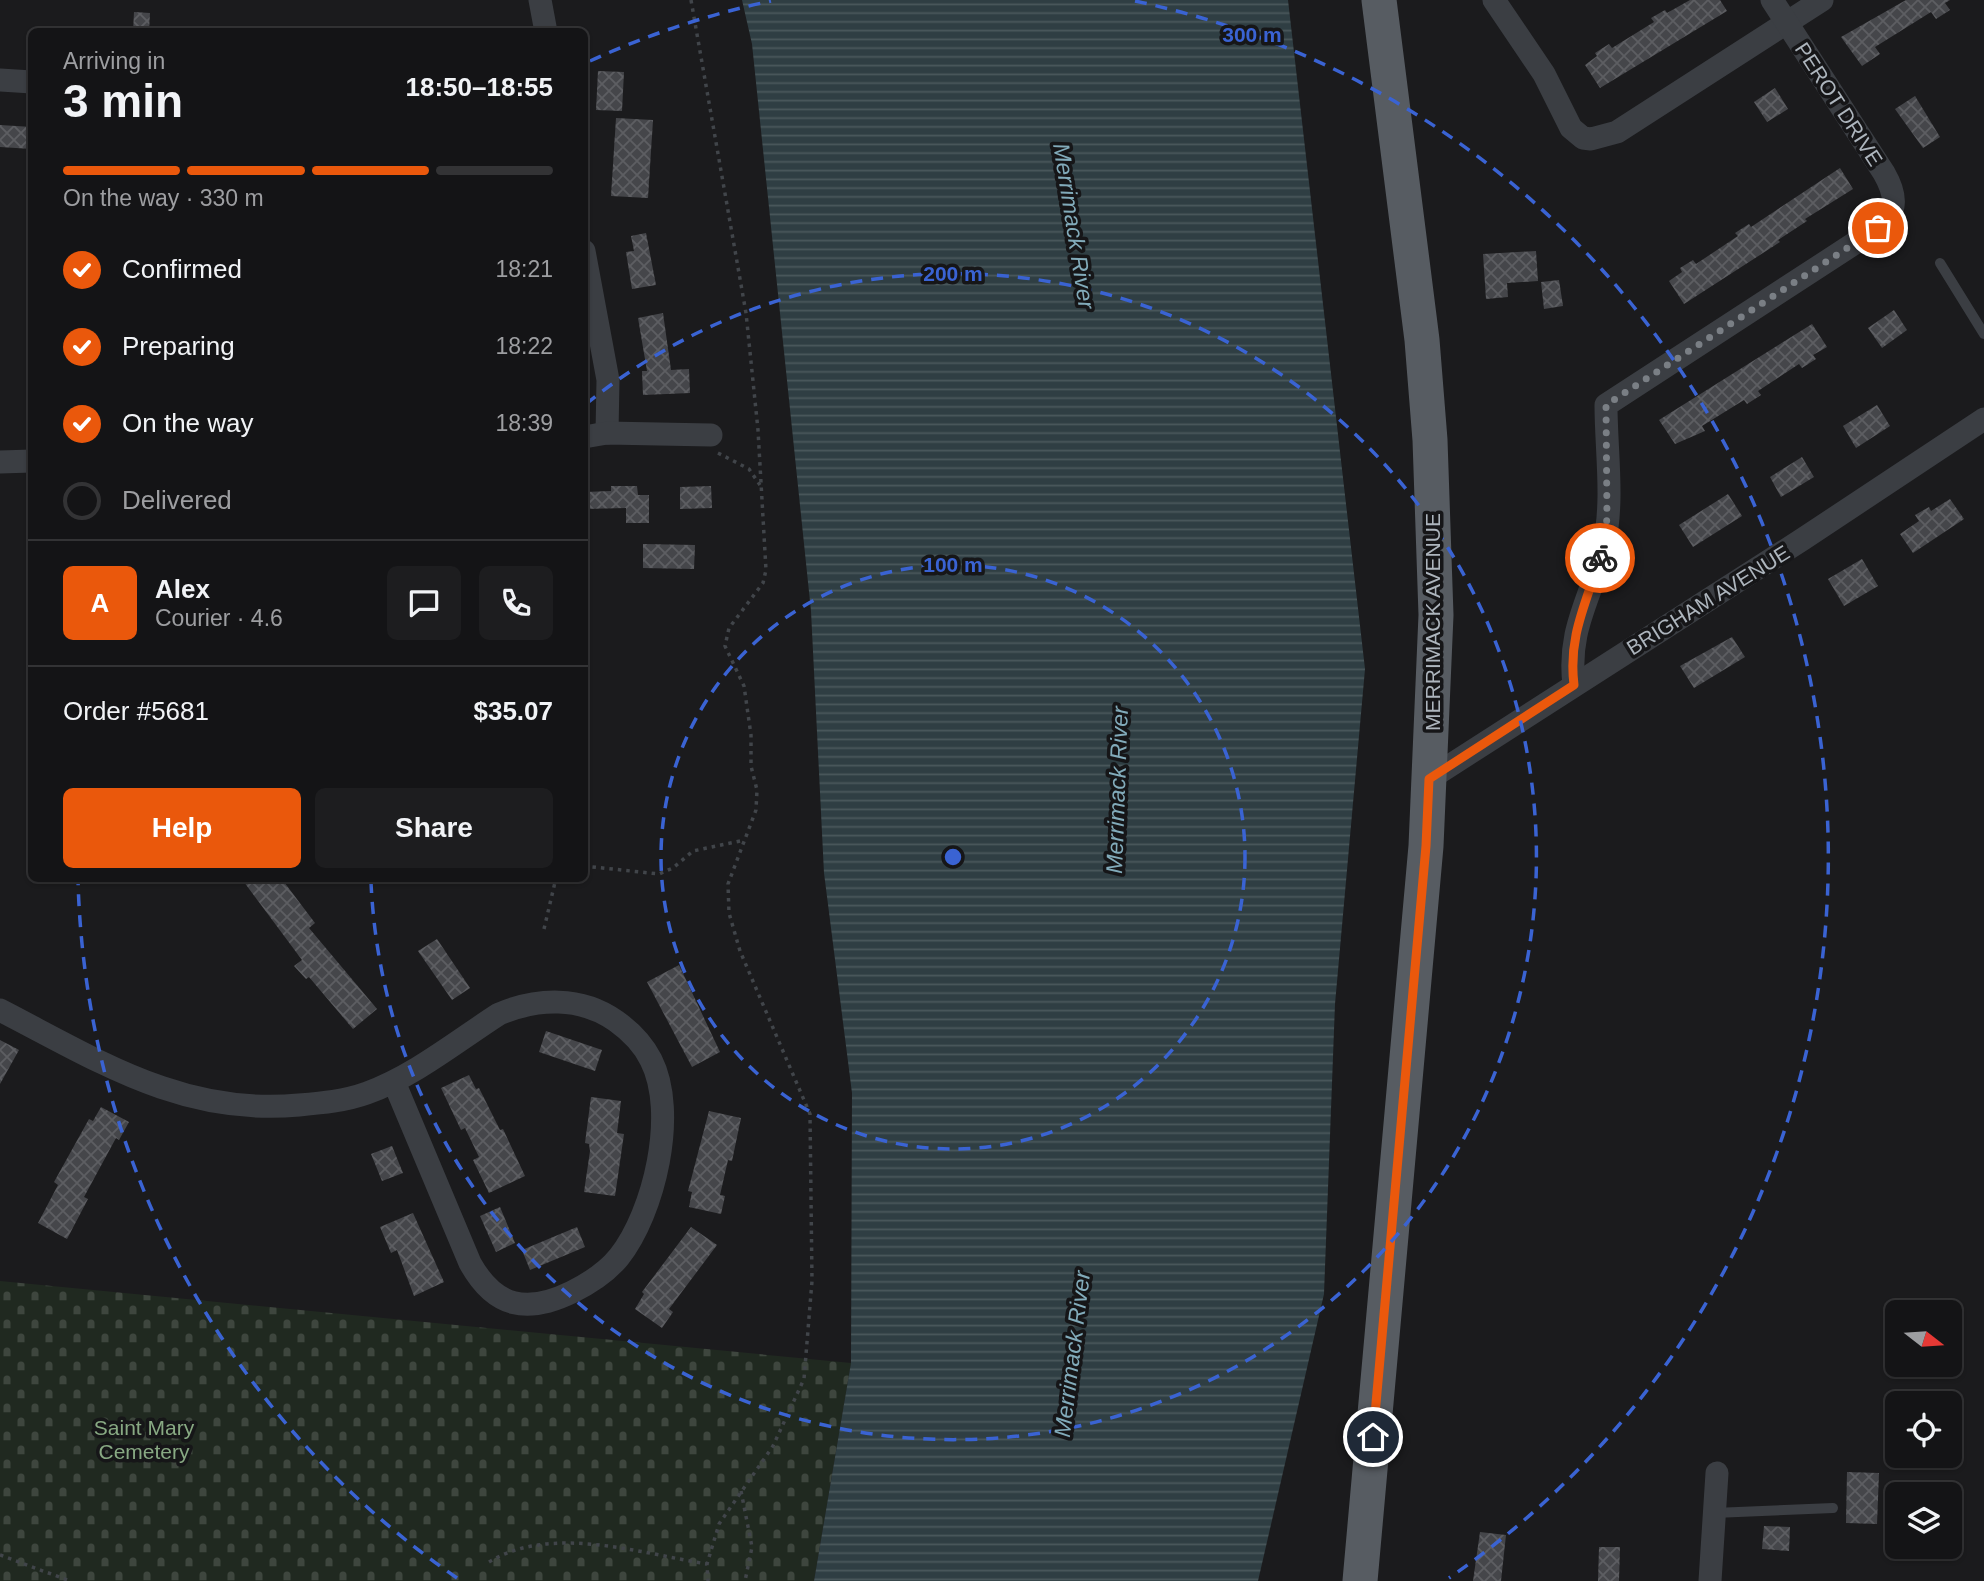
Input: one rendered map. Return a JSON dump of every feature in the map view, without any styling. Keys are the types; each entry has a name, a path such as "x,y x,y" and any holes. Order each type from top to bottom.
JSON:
{"main road":[{"name":"MERRIMACK AVENUE","path":"1360,1581 1426,846 1436,615 1430,440 1422,340 1379,0"}],"street":[{"path":"540,0 545,28"},
{"path":"1494,0 1529,50 1571,128 1583,138 1599,139 1617,132 1822,0"},
{"name":"PEROT DRIVE","path":"1574,685 1570,656 1574,635 1604,544 1607,519 1606,405 1878,228 1893,211 1894,200 1888,182 1772,0"},
{"path":"0,80 28,82"},
{"path":"588,272 608,380 596,435 711,435"},
{"name":"BRIGHAM AVENUE","path":"1429,779 1803,539 1984,419"},
{"path":"0,462 28,461"},
{"path":"0,1010 131,1078 200,1100 236,1106 303,1105 340,1100 394,1082 499,1014 516,1006 535,1002 568,1002 609,1017 625,1028 651,1061 662,1107 650,1198 641,1222 618,1259 583,1286 540,1305 516,1304 496,1296 480,1281 470,1263 394,1082"},
{"path":"1710,1581 1717,1473"}],"lane":[{"path":"1940,263 1984,334"},
{"path":"1714,1513 1833,1508"}],"path":[{"path":"691,0 746,313 766,570 763,583 729,628 725,646 744,687 751,735 751,766 758,790 756,810 728,884 729,913 740,951 810,1114 812,1281 804,1379 773,1446 719,1524 708,1564 708,1581"},
{"path":"711,435 715,451 749,468 761,491"},
{"path":"588,866 659,873 673,868 693,851 745,841"},
{"path":"544,929 555,882"},
{"path":"741,1491 752,1547 745,1581"},
{"path":"489,1562 509,1550 563,1541 708,1564"},
{"path":"0,1555 70,1581"}],"green space":[{"name":"Saint Mary Cemetery","path":"0,1281 851,1363 814,1581 0,1581"}],"water":[{"name":"Merrimack River","path":"742,0 1288,0 1365,669 1335,1004 1324,1294 1258,1581 814,1581 851,1363 852,1093 824,873 811,611 752,44"}],"building":[{"path":"1690,0 1720,0 1727,11 1600,88 1585,65 1597,56 1595,53 1609,44 1612,48 1654,22 1651,18 1665,10 1667,13"},
{"path":"1906,0 1950,0 1945,3 1950,10 1936,19 1931,12 1875,47 1880,54 1862,66 1841,37"},
{"path":"134,12 150,13 149,28 133,28"},
{"path":"598,71 624,72 622,111 596,110"},
{"path":"1775,88 1788,109 1767,122 1754,102"},
{"path":"1915,96 1940,137 1923,148 1895,109"},
{"path":"616,118 653,120 648,198 611,196"},
{"path":"0,125 28,127 28,149 0,147"},
{"path":"1840,168 1853,189 1805,219 1807,221 1778,240 1780,242 1684,304 1669,281 1682,272 1680,268 1693,260 1696,264 1738,236 1735,233 1749,224 1751,227"},
{"path":"646,233 656,285 632,289 626,252 634,251 631,236"},
{"path":"1536,251 1538,281 1507,283 1508,297 1486,299 1483,254"},
{"path":"1559,280 1563,306 1544,309 1541,282"},
{"path":"1894,310 1907,330 1882,348 1868,328"},
{"path":"663,313 671,370 689,369 690,393 643,395 642,371 647,371 638,318"},
{"path":"1812,324 1827,347 1813,355 1816,359 1802,368 1799,364 1758,391 1761,395 1747,404 1744,400 1702,426 1705,431 1675,444 1659,420"},
{"path":"1877,405 1890,426 1856,448 1843,426"},
{"path":"1802,457 1814,477 1781,497 1770,477"},
{"path":"611,486 637,486 638,495 649,495 649,523 626,523 626,508 588,509 588,492 611,491"},
{"path":"711,486 712,508 680,509 680,487"},
{"path":"1728,494 1742,516 1693,547 1679,525"},
{"path":"1950,499 1964,519 1913,553 1900,534 1919,521 1915,515 1929,507 1931,511"},
{"path":"643,544 695,545 694,569 643,568"},
{"path":"1862,559 1878,586 1844,606 1828,579"},
{"path":"1732,637 1745,657 1694,688 1680,666"},
{"path":"244,882 284,882 315,923 309,928 377,1009 353,1029 309,977 306,979 294,966 302,960"},
{"path":"437,939 470,988 452,1000 418,951"},
{"path":"679,965 720,1052 692,1067 647,982"},
{"path":"546,1031 602,1050 595,1071 539,1052"},
{"path":"0,1040 19,1050 0,1084"},
{"path":"469,1075 476,1089 479,1088 500,1130 503,1129 525,1176 489,1193 473,1160 479,1157 465,1128 461,1130 441,1088"},
{"path":"591,1097 621,1101 617,1133 624,1134 615,1196 584,1192 590,1151 589,1144 585,1143"},
{"path":"101,1107 129,1122 119,1140 116,1138 84,1197 88,1199 67,1239 38,1223 58,1185 54,1182 89,1119 93,1121"},
{"path":"709,1111 741,1118 732,1161 728,1160 720,1195 725,1196 721,1214 689,1207 692,1192 688,1191"},
{"path":"392,1146 403,1173 382,1181 371,1154"},
{"path":"500,1207 515,1243 496,1252 480,1216"},
{"path":"413,1213 444,1282 414,1296 397,1250 391,1253 380,1227"},
{"path":"577,1227 585,1247 530,1270 522,1250"},
{"path":"691,1227 717,1245 669,1309 673,1312 662,1328 635,1309 644,1294 642,1292"},
{"path":"1847,1472 1879,1473 1877,1524 1846,1523"},
{"path":"1764,1526 1790,1527 1789,1551 1762,1549"},
{"path":"1480,1532 1506,1535 1501,1581 1473,1581"},
{"path":"1599,1547 1620,1547 1619,1581 1598,1581"}],"way so far":[{"path":"1600,558 1607,519 1606,405 1878,228"}],"route":[{"path":"1373,1437 1426,846 1429,779 1574,685 1570,656 1574,635 1600,558"}]}
